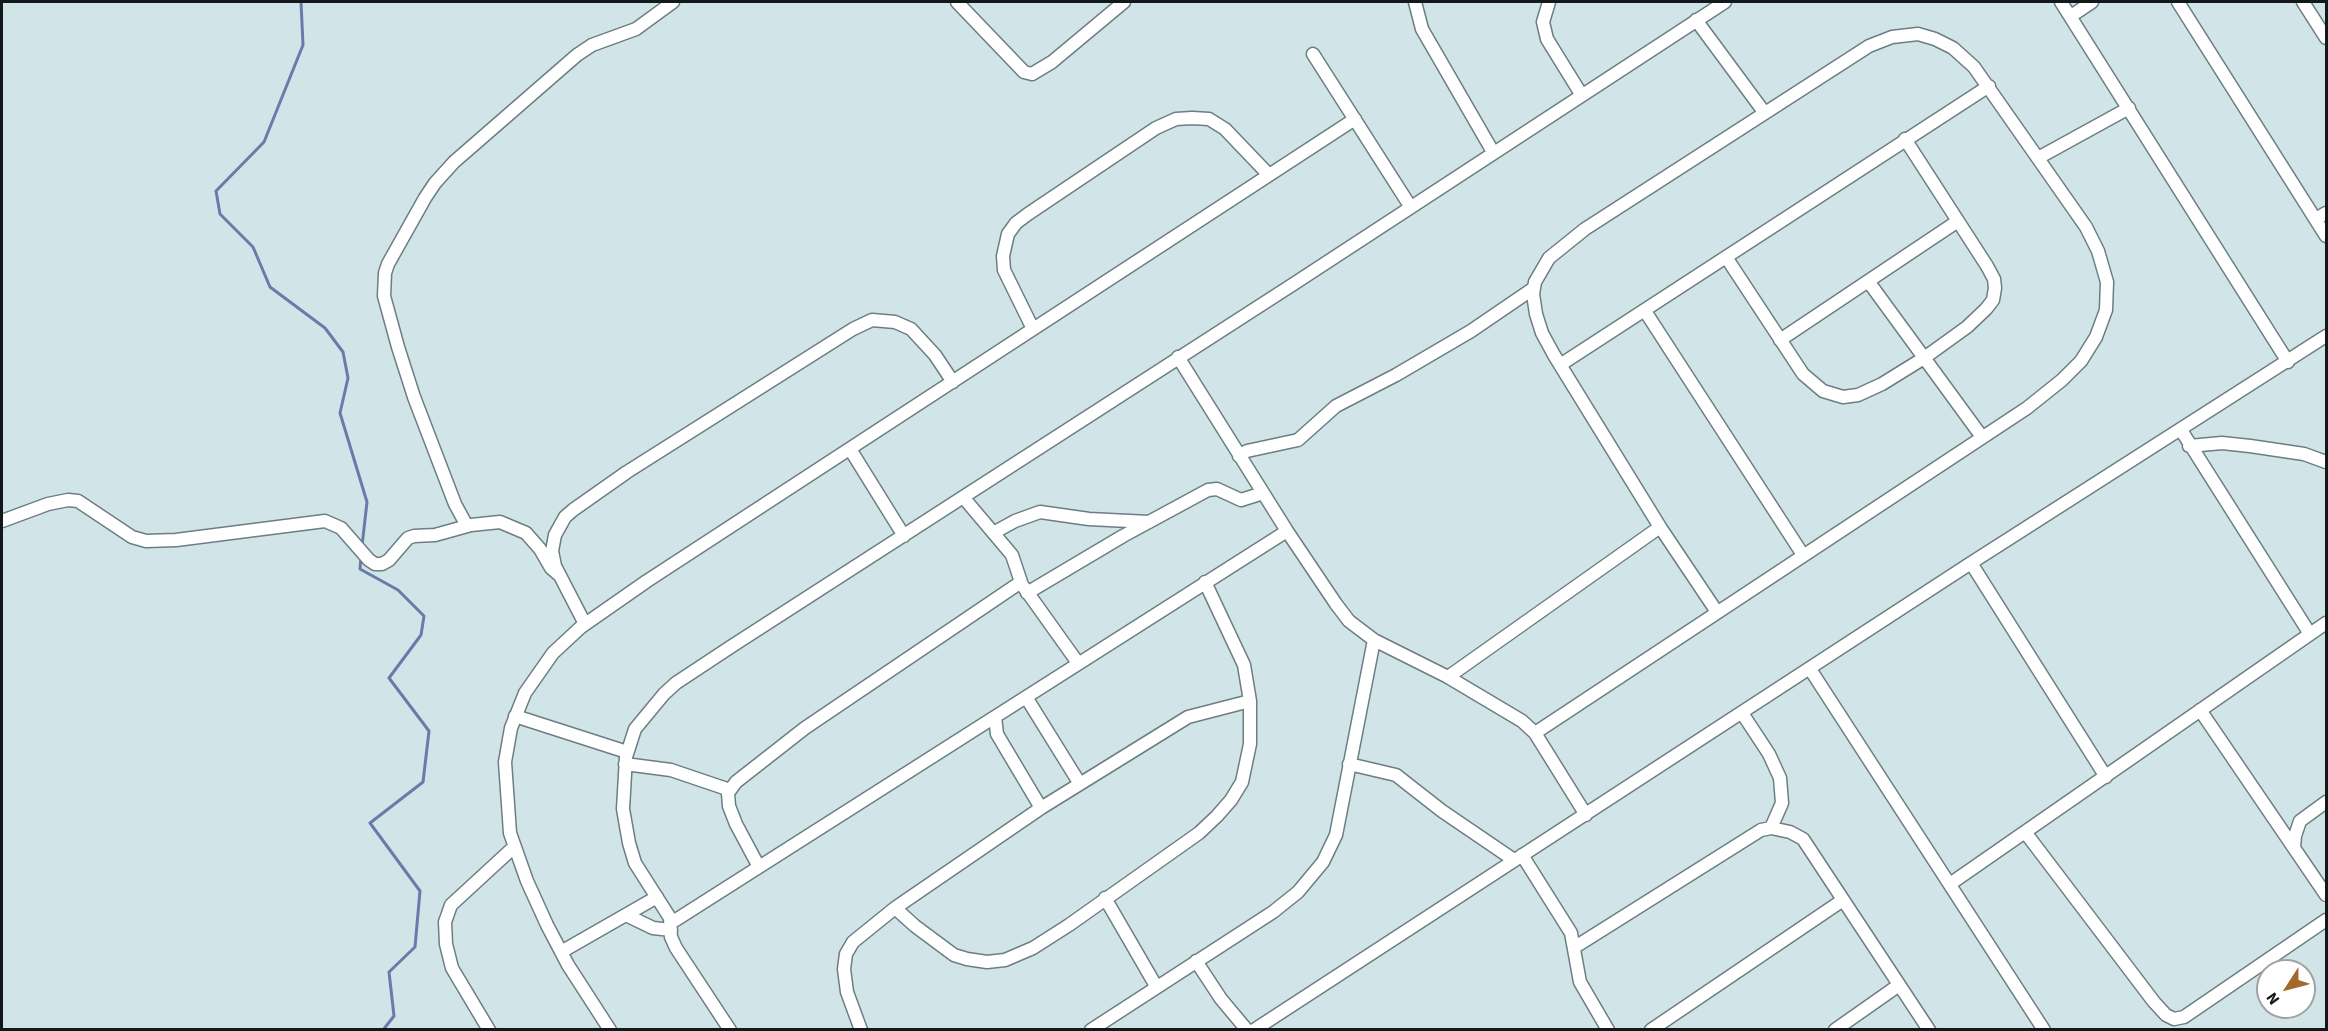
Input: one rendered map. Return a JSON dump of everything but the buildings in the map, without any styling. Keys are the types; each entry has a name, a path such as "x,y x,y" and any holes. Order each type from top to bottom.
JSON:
{"street":[{"path":"467,526 455,504 414,397 398,347 384,296 385,273 388,264 425,198 454,162 577,55 592,45 636,29 673,2"},
{"path":"957,2 1024,72 1032,74 1052,62 1124,2"},
{"path":"1415,2 1422,29 1493,152"},
{"path":"1549,2 1543,22 1547,39 1581,94"},
{"path":"730,1029 676,948 671,937 670,918 635,863 632,854 623,809 626,758 635,729 658,700 676,683 1725,2"},
{"path":"2061,2 2288,362"},
{"path":"2071,16 2092,2"},
{"path":"2178,2 2321,216 2326,236"},
{"path":"2303,2 2326,38"},
{"path":"1696,20 1764,112"},
{"path":"1535,733 2027,408 2069,374 2081,361 2096,336 2106,309 2107,282 2098,251 2086,227 1989,86 1966,58 1935,39 1918,34 1892,37 1869,46 1571,238 1540,271 1534,288 1536,314 1542,333 1660,527 1717,612"},
{"path":"1313,54 1410,206"},
{"path":"1560,365 1989,86"},
{"path":"2038,158 2129,108"},
{"path":"1033,329 1004,270 1003,256 1008,234 1028,214 1156,128 1176,119 1209,119 1225,129 1269,175"},
{"path":"610,1029 561,952 536,904 514,847 508,819 505,762 515,716 525,693 553,653 585,624 647,581 1355,119"},
{"path":"1726,257 1807,379 1823,391 1836,396 1850,397 1874,388 1924,358 1967,327 1986,309 1994,294 1994,279 1905,140"},
{"path":"1779,339 1958,221"},
{"path":"1868,281 1982,437"},
{"path":"1239,456 1247,451 1298,440 1336,406 1404,371 1471,331 1534,288"},
{"path":"1645,311 1803,555"},
{"path":"585,624 558,574 553,560 552,544 559,527 573,510 627,472 862,324 872,320 885,320 911,329 935,355 953,382"},
{"path":"1254,1029 1971,563 2326,336"},
{"path":"1178,357 1287,531 1349,621 1374,640 1448,676 1522,721 1535,733 1586,815"},
{"path":"2181,430 2310,634"},
{"path":"2190,446 2222,443 2250,446 2304,454 2326,462"},
{"path":"850,449 904,536"},
{"path":"759,867 732,815 729,806 730,790 736,782 805,728 1024,588 1212,489 1241,500 1263,493"},
{"path":"963,497 995,532 1012,555 1024,588 1078,663"},
{"path":"2,521 48,504 68,500 78,501 132,537 146,541 176,540 325,521 340,528 375,564 382,564 389,560 408,538 500,522 525,533 558,574"},
{"path":"995,532 1027,515 1040,512 1089,519 1150,522"},
{"path":"1448,676 1660,527"},
{"path":"626,915 642,924 671,927 759,867 1287,531"},
{"path":"1971,563 2106,777"},
{"path":"896,908 915,926 954,955 997,962 1034,948 1199,833 1231,801 1242,782 1250,744 1250,700 1244,665 1205,582"},
{"path":"1950,884 2326,623"},
{"path":"1091,1029 1280,908 1298,892 1323,862 1336,835 1374,640"},
{"path":"1810,669 2044,1029"},
{"path":"1026,697 1080,784"},
{"path":"861,1029 847,992 844,969 846,954 853,942 896,908 1041,808 1188,717 1250,700"},
{"path":"2200,710 2326,895"},
{"path":"1742,713 1779,774 1782,803 1771,828"},
{"path":"515,716 626,758 730,790"},
{"path":"995,717 997,734 1002,744 1041,808"},
{"path":"1349,764 1396,775 1442,811 1518,858 1570,933 1575,947 1580,982 1608,1029"},
{"path":"2294,848 2300,821 2326,802"},
{"path":"1575,947 1744,839 1761,830 1771,828 1790,832 1803,839 1929,1029"},
{"path":"2025,832 2154,1002 2166,1015 2174,1019 2184,1017 2326,920"},
{"path":"489,1029 452,968 446,944 445,922 451,905 514,847"},
{"path":"561,952 657,897"},
{"path":"1105,898 1156,986"},
{"path":"1651,1029 1843,900"},
{"path":"1196,961 1221,999 1246,1029"},
{"path":"1835,1029 1899,986"}],"waterway":[{"path":"301,2 303,45 264,142 216,191 220,214 253,247 270,287 325,328 343,352 348,378 340,413 367,502 362,546"},
{"path":"361,556 360,569 398,590 424,616 421,635 389,678 429,731 423,782 370,823 420,891 415,947 389,972 394,1016 383,1030"}]}
